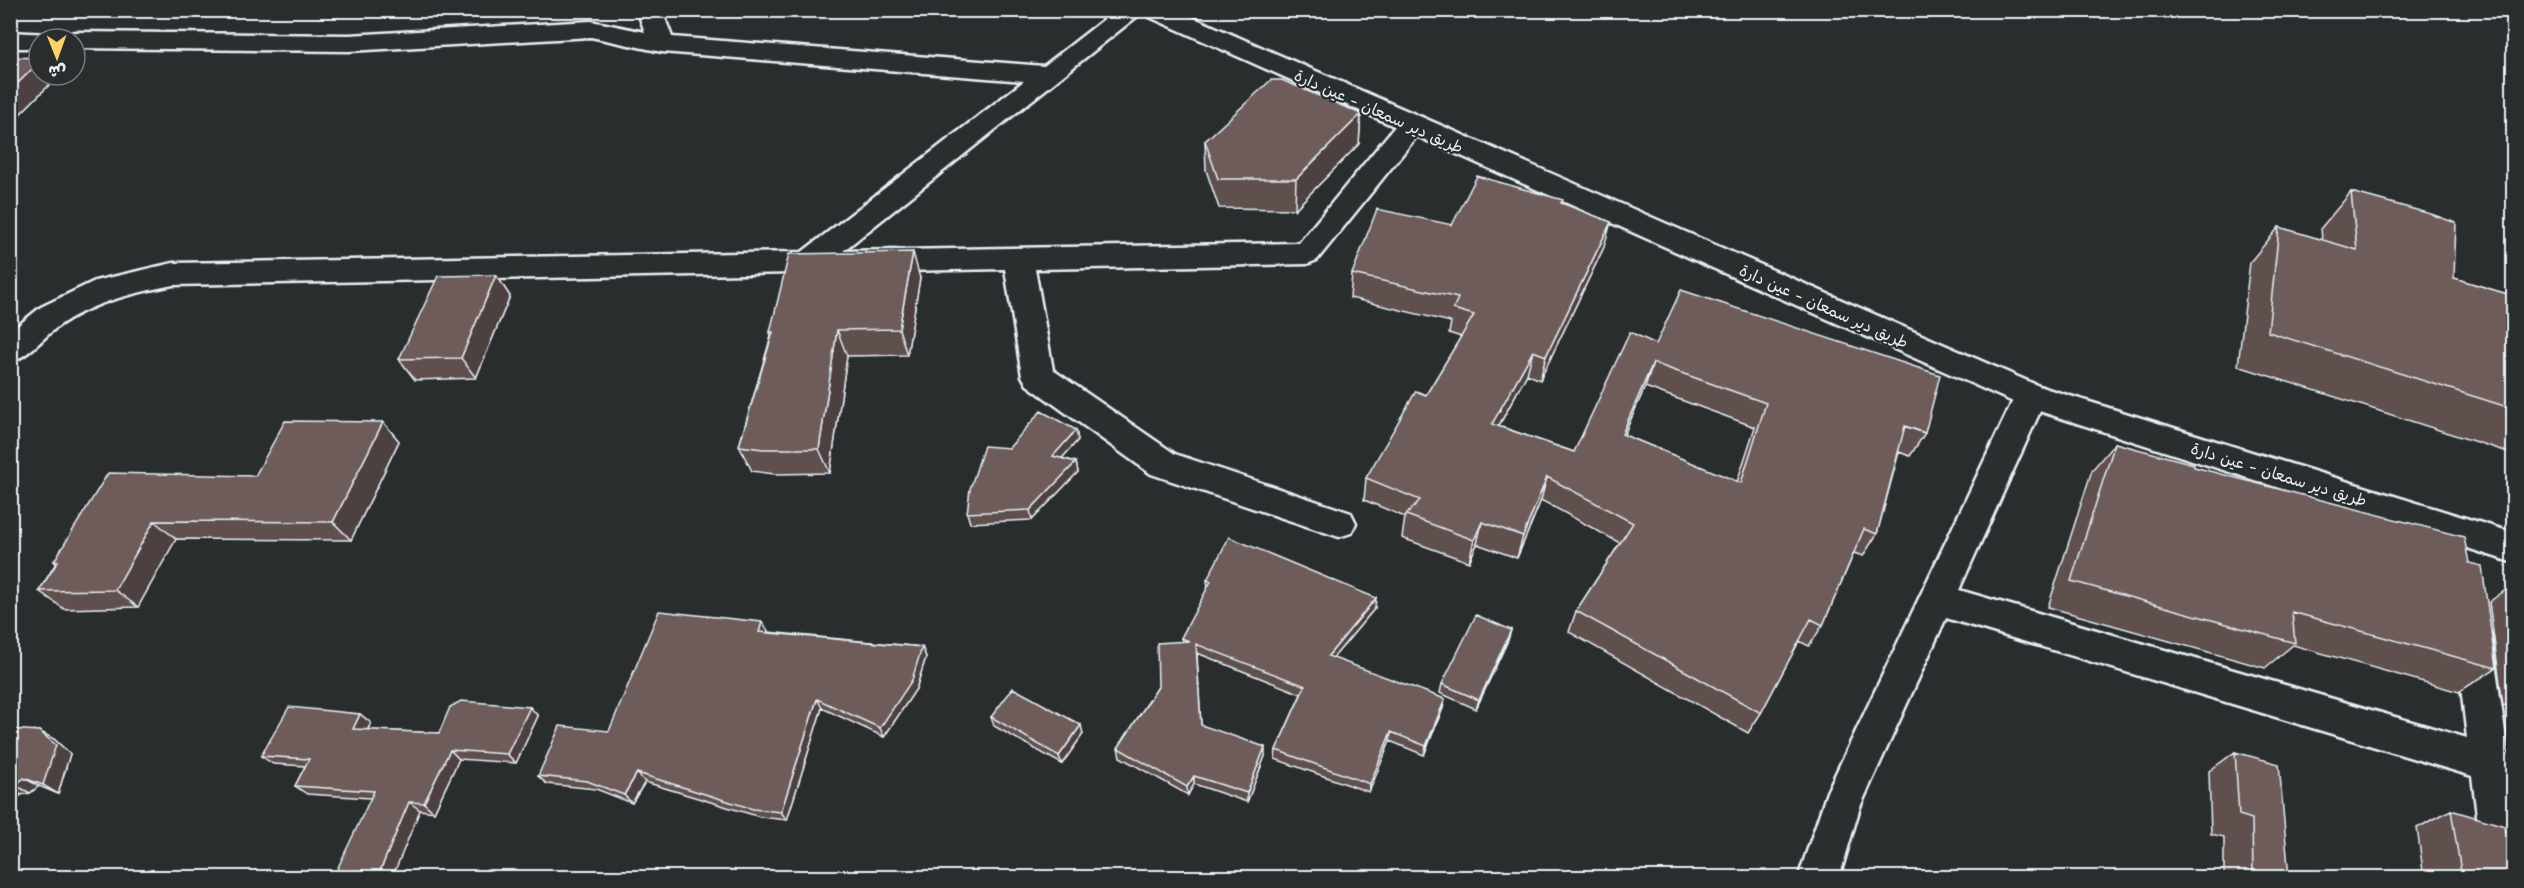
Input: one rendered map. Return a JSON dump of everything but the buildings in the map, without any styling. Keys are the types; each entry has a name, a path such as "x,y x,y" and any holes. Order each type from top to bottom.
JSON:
{"street":[{"path":"649,10 662,44"},
{"path":"810,261 1133,10"},
{"name":"طريق دير سمعان - عين دارة","path":"1155,10 1411,125 2031,396 2464,566 2514,548"},
{"path":"87,40 349,43 591,29 662,44 1047,75"},
{"path":"10,40 27,40"},
{"path":"10,350 52,315 106,289 173,274 1307,253 1411,125"},
{"path":"1018,258 1038,376 1162,464 1339,523"},
{"path":"1818,878 1841,805 2031,396"},
{"path":"2464,566 2505,878"},
{"path":"1935,599 2490,763"}]}
